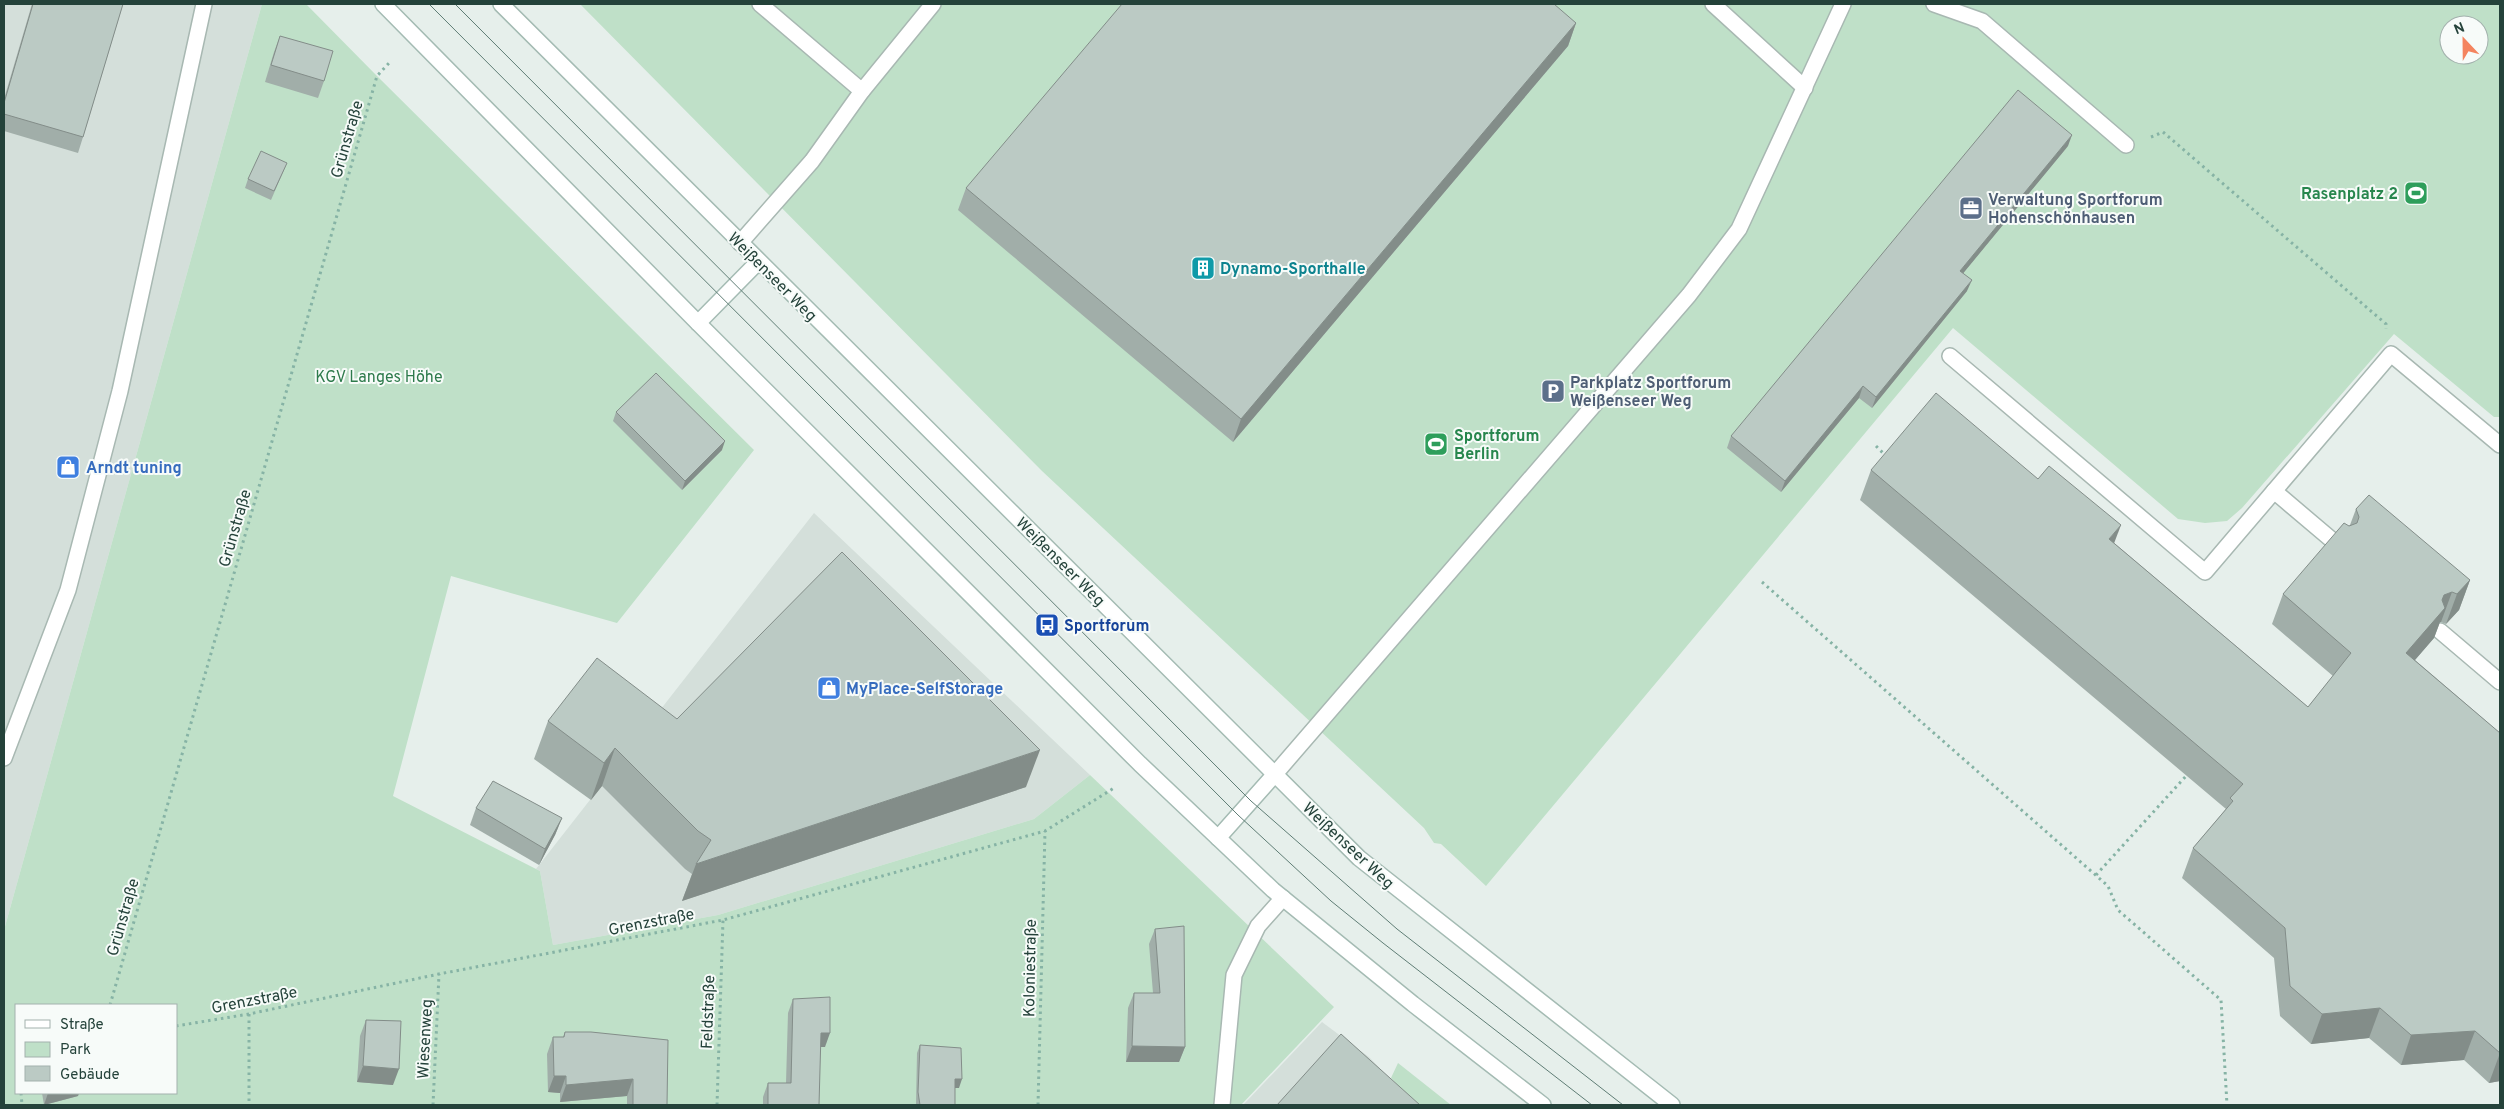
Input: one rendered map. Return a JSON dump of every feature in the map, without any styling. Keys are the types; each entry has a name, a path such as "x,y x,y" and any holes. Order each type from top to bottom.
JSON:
{"main road":[{"path":"4,758 68,590 120,390 204,4"},
{"path":"383,4 698,323 1140,764 1283,898 1413,1004 1543,1105"},
{"name":"Weißenseer Weg","path":"501,4 758,262 1359,858 1672,1105"},
{"path":"760,4 862,90"},
{"path":"740,242 812,161 862,90 933,4"},
{"path":"1712,4 1805,88"},
{"path":"1218,838 1683,302 1722,254 1739,229 1843,4"},
{"path":"1934,4 1982,21 2126,145"},
{"path":"698,323 758,262"},
{"path":"1950,356 2205,572 2390,354 2500,446"},
{"path":"2274,491 2339,546"},
{"path":"2440,631 2500,682"},
{"path":"1222,1105 1234,975 1258,926 1283,898"}],"path":[{"name":"Grünstraße","path":"110,1004 376,76 390,62"},
{"path":"2126,145 2163,132 2386,324 2390,354"},
{"path":"1876,446 1892,462"},
{"path":"1762,582 2096,875 2108,886 2118,910 2220,1000 2227,1105"},
{"path":"2096,875 2187,776"},
{"name":"Grenzstraße","path":"178,1026 249,1014 439,974 722,920 1045,831 1114,788"},
{"name":"Koloniestraße","path":"1038,1105 1045,831"},
{"name":"Feldstraße","path":"717,1105 722,920"},
{"name":"Wiesenweg","path":"433,1105 439,974"},
{"path":"249,1014 249,1105"}],"shaded area":[{"name":"Arndt tuning","path":"4,4 262,4 4,930"},
{"path":"814,513 1090,775 1034,819 718,915 553,945 540,871 536,869"},
{"path":"1322,1022 1369,1057 1415,1105 1243,1105"}],"green space":[{"name":"KGV Langes Höhe","path":"262,4 306,4 754,450 617,623 451,576 393,796 540,871 553,945 718,915 1034,819 1090,775 1334,1007 1241,1105 4,1105 4,930"},
{"name":"Sportforum Berlin","path":"580,4 2500,4 2500,417 2494,417 2394,334 2242,508 2227,521 2205,523 2178,519 1953,328 1486,886 1441,844 1434,843 1424,828 1042,471"},
{"path":"1398,1063 1451,1105 1415,1105 1391,1078"}],"building":[{"path":"33,4 123,4 83,137 4,114 4,103"},
{"name":"Dynamo-Sporthalle","path":"1122,4 1554,4 1576,23 1241,419 966,188"},
{"path":"280,36 333,51 324,81 271,65"},
{"path":"2018,90 2072,135 1960,271 1972,280 1876,397 1863,386 1785,481 1731,436"},
{"path":"261,151 287,163 274,191 248,179"},
{"path":"656,373 725,441 685,481 616,412"},
{"path":"1936,393 2038,479 2049,466 2121,525 2109,539 2308,707 2351,653 2283,594 2344,523 2349,526 2357,523 2359,517 2356,509 2369,495 2470,580 2457,594 2452,592 2444,595 2442,600 2445,608 2406,653 2500,733 2500,1053 2475,1031 2411,1035 2380,1008 2322,1014 2290,986 2285,928 2193,848 2233,801 2230,798 2243,784 1871,470"},
{"name":"MyPlace-SelfStorage","path":"842,552 1040,750 696,864 711,840 698,831 615,748 604,763 548,721 597,658 677,719"},
{"path":"493,781 562,818 545,849 476,808"},
{"path":"1184,926 1185,1047 1132,1046 1134,993 1160,993 1155,929"},
{"path":"830,997 830,1033 821,1033 819,1105 768,1105 768,1083 791,1083 793,999"},
{"path":"366,1020 401,1021 399,1069 363,1066"},
{"path":"565,1032 591,1032 668,1040 667,1105 633,1105 633,1079 566,1085 566,1076 554,1076 553,1037 564,1037"},
{"path":"1341,1034 1420,1105 1277,1105"},
{"path":"920,1045 961,1048 962,1079 955,1079 955,1105 920,1105 918,1092"}],"tram line":[{"path":"429,4 1238,815 1331,901 1592,1105"},
{"path":"455,4 1251,801 1397,929 1623,1105"}],"place":[{"name":"Rasenplatz 2","path":"2416,193"},
{"name":"Verwaltung Sportforum Hohenschönhausen","path":"1971,208"},
{"name":"Dynamo-Sporthalle","path":"1203,268"},
{"name":"Parkplatz Sportforum Weißenseer Weg","path":"1553,391"},
{"name":"Sportforum Berlin","path":"1436,444"},
{"name":"Arndt tuning","path":"68,467"},
{"name":"Sportforum","path":"1047,625"},
{"name":"MyPlace-SelfStorage","path":"829,688"}]}
